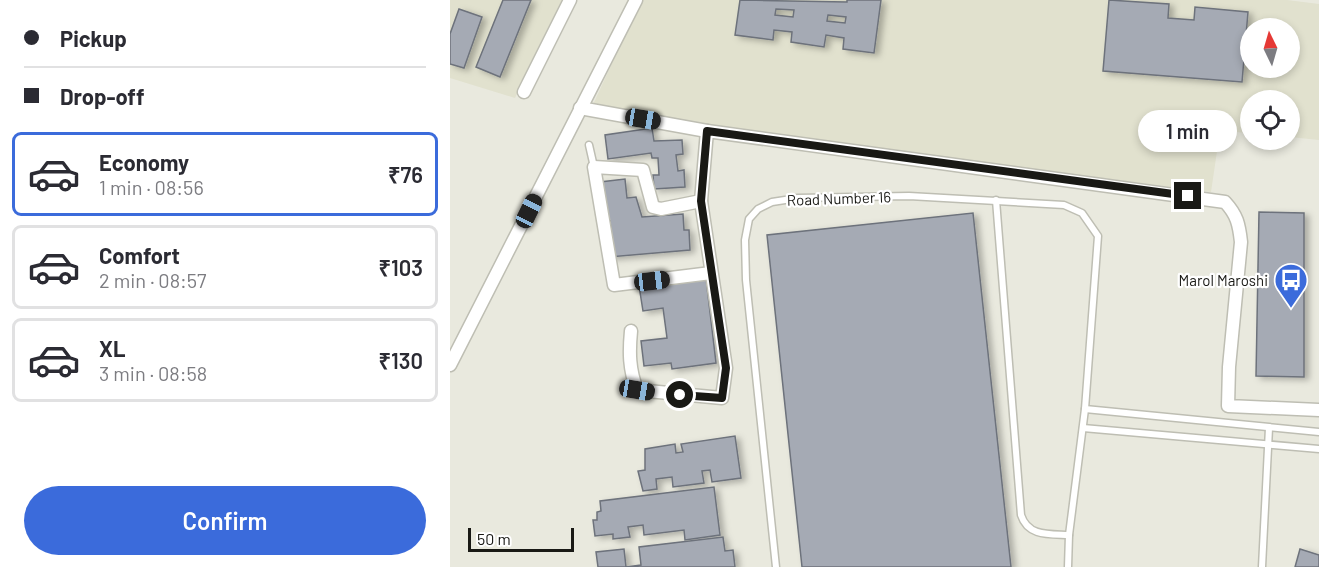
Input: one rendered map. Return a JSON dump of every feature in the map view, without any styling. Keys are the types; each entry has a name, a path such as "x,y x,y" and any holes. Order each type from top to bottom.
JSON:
{"street":[{"path":"524,92 570,0"},
{"path":"450,365 636,0"},
{"path":"580,108 707,131 1225,202 1235,212 1239,224 1240,242 1229,367 1228,406 1319,410"},
{"path":"631,330 628,355 631,375 637,390 722,398 726,368 701,201 707,131"},
{"path":"701,201 661,209 653,207 643,170 594,167 614,285 711,273"}],"lane":[{"path":"589,145 594,167"},
{"name":"Road Number 16","path":"776,567 746,280 745,240 749,219 758,209 772,202 798,198 909,196 1064,205 1073,208 1088,219 1098,236 1085,409 1069,535 1068,567"},
{"path":"996,200 1021,515 1027,527 1033,531 1069,535"},
{"path":"1085,409 1319,432"},
{"path":"1083,428 1319,448"},
{"path":"1262,567 1269,428"}],"shaded area":[{"path":"450,0 562,0 515,98 450,78"},
{"path":"641,0 1287,0 1319,4 1319,140 1300,138 1300,90 1240,90 1240,132 1220,131 1211,192 682,124 591,109"}],"building":[{"path":"503,0 531,0 500,77 476,67"},
{"path":"740,0 847,2 847,0 881,0 874,53 843,49 844,38 826,35 824,47 791,42 792,32 774,30 773,40 735,35","holes":["776,9 794,10 793,17 775,15","828,15 846,17 845,23 827,21"]},
{"path":"1109,0 1169,4 1168,18 1194,20 1195,7 1248,12 1247,18 1240,18 1240,78 1242,78 1242,82 1103,71"},
{"path":"459,9 482,17 464,68 450,64 450,34"},
{"path":"652,128 654,141 682,140 683,154 676,155 678,171 684,170 685,187 654,189 653,175 659,175 658,158 652,158 651,153 608,159 605,135"},
{"path":"625,179 627,198 636,197 642,217 683,214 684,230 689,230 690,250 609,257 610,221 606,222 605,196 602,196 600,182"},
{"path":"1259,212 1304,213 1304,377 1256,376"},
{"path":"973,213 1011,567 802,567 767,235"},
{"path":"706,278 716,363 672,369 671,363 644,366 641,341 667,338 663,308 643,311 639,286"},
{"path":"735,436 741,478 712,482 710,470 702,471 704,483 673,487 672,477 656,479 657,489 643,491 638,471 645,470 645,449 675,444 676,453 683,452 681,444"},
{"path":"714,487 720,535 685,540 684,530 644,535 643,525 628,527 630,537 613,539 613,534 595,536 593,520 597,520 597,512 601,511 600,501"},
{"path":"723,537 725,551 733,550 735,567 626,567 641,565 639,547"},
{"path":"624,549 626,567 598,567 596,552"},
{"path":"1300,549 1319,555 1319,567 1295,567"}],"place":[{"name":"Marol Maroshi","path":"1291,309"}],"route":[{"path":"680,395 722,398 726,368 701,201 707,131 1188,196"}]}
